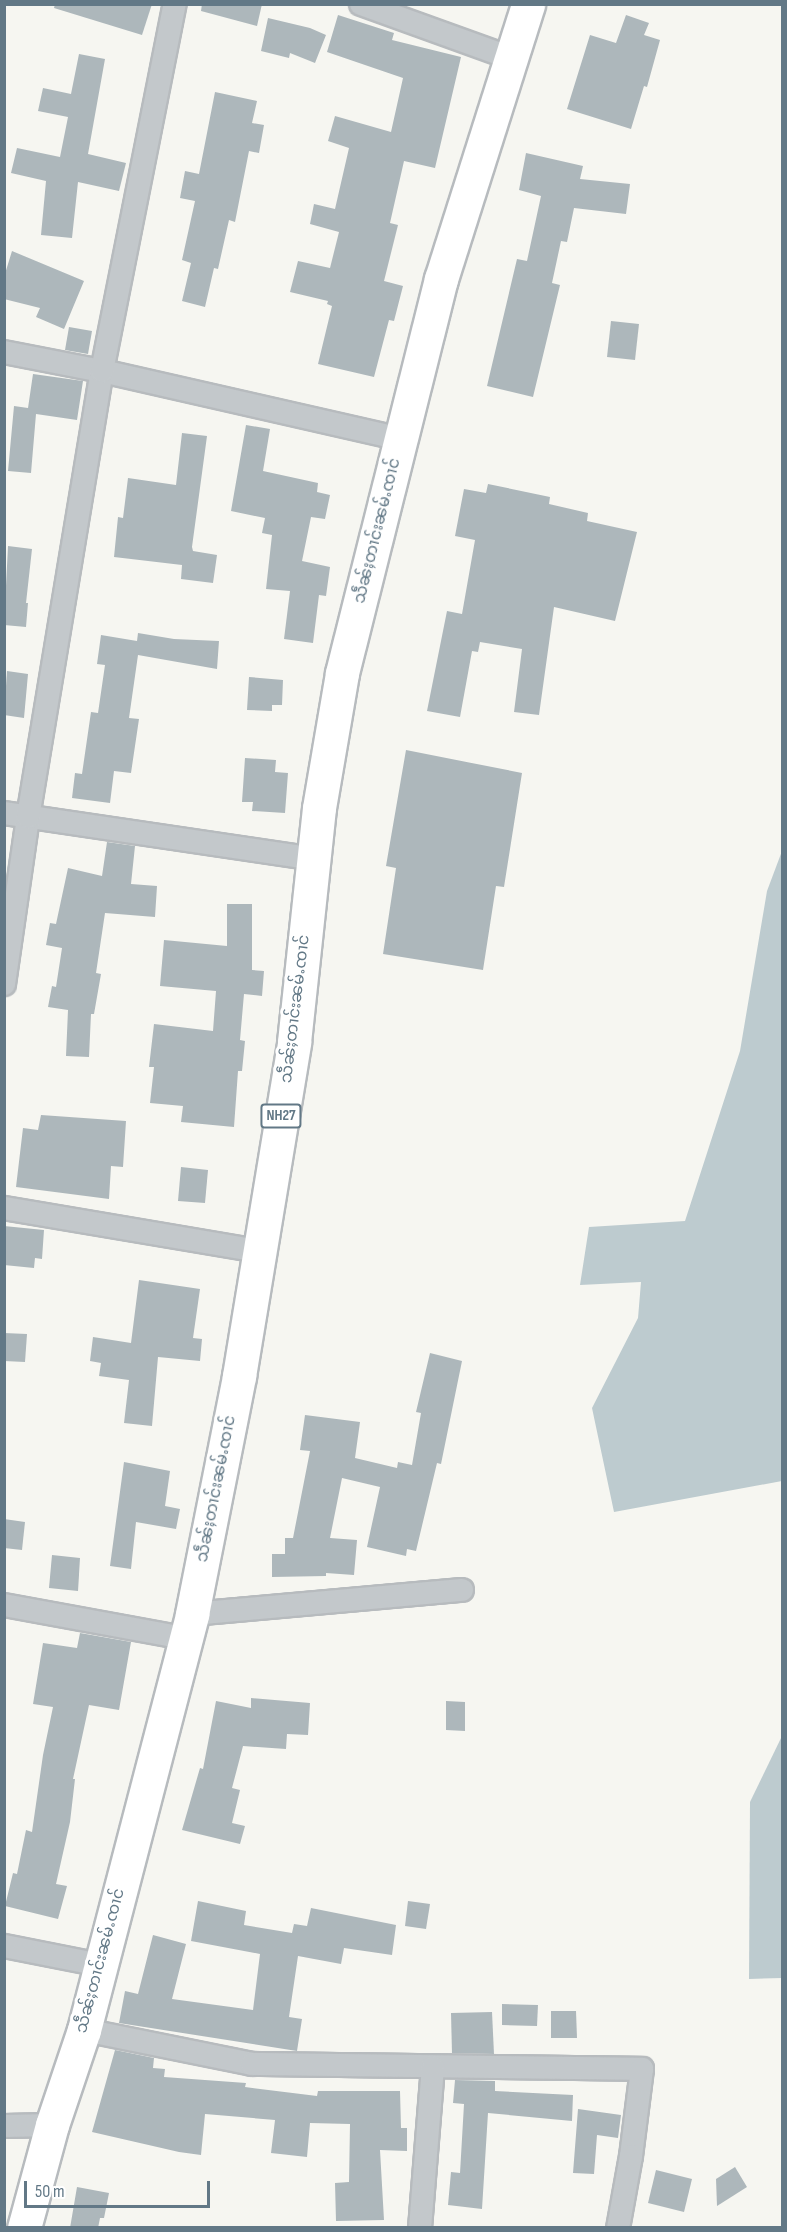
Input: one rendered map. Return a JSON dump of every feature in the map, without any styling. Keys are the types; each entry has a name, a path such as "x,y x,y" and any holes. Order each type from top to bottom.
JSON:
{"highway":[{"name":"သဵၼ်ႈတၢင်းၼမ်ႉၸၢင်","path":"24,2228 52,2125 84,2030 188,1626 239,1376 294,1042 319,808 342,673 441,279 528,4"}],"street":[{"path":"4,984 28,817 102,370 175,4"},
{"path":"361,4 511,58"},
{"path":"4,352 102,370 401,439"},
{"path":"4,813 314,859"},
{"path":"4,1208 259,1251"},
{"path":"4,1605 188,1626 462,1590"},
{"path":"4,1946 101,1965"},
{"path":"84,2030 252,2064 642,2070 631,2156 618,2228"},
{"path":"420,2228 433,2068"},
{"path":"4,2126 52,2125"}],"shaded area":[{"path":"782,851 782,1481 614,1512 592,1408 638,1318 641,1282 580,1285 589,1227 685,1221 740,1051 767,891"},
{"path":"782,1736 782,1978 749,1979 750,1802"}],"building":[{"path":"55,4 152,4 142,35 54,8"},
{"path":"202,4 262,4 257,26 201,11"},
{"path":"338,15 394,33 392,40 461,57 435,168 404,161 390,223 398,225 384,281 403,286 394,321 389,320 374,377 318,364 332,306 327,304 328,301 290,292 298,261 330,268 339,232 310,224 314,204 335,209 349,148 328,141 335,116 391,132 403,78 327,52"},
{"path":"626,15 649,23 644,35 660,40 647,87 644,86 631,129 567,109 590,35 616,43"},
{"path":"268,18 310,28 326,35 315,63 290,53 289,58 261,51"},
{"path":"79,54 105,59 88,154 126,163 119,191 78,182 72,238 41,235 46,181 11,173 17,148 60,157 68,117 38,111 43,88 71,94"},
{"path":"215,92 257,101 252,123 264,125 259,153 249,151 235,222 229,220 218,269 214,268 205,307 182,301 191,263 182,260 195,201 180,198 185,171 199,174"},
{"path":"526,153 583,166 580,179 630,184 626,214 574,208 567,242 561,241 552,283 560,285 533,397 487,386 517,259 527,261 541,196 519,190"},
{"path":"12,251 84,281 64,329 36,317 40,308 4,299 4,277"},
{"path":"611,321 639,324 635,360 607,357"},
{"path":"69,327 92,331 88,354 65,350"},
{"path":"33,374 83,381 77,420 36,414 31,473 8,471 14,406 28,408"},
{"path":"246,425 270,429 263,471 318,483 317,492 330,495 325,519 311,517 302,561 330,567 326,596 319,595 313,643 284,639 290,591 266,589 272,535 262,533 265,518 231,511"},
{"path":"182,433 207,436 192,547 193,551 217,555 213,583 181,579 182,565 114,557 118,517 123,518 128,478 176,485"},
{"path":"488,484 550,497 549,504 588,513 587,521 637,532 615,621 554,607 539,715 514,712 522,649 480,642 478,652 472,651 460,717 427,711 447,611 462,614 475,540 455,536 464,489 486,493"},
{"path":"8,546 32,549 26,603 28,603 26,627 4,625"},
{"path":"138,633 174,639 219,641 217,669 138,655 129,718 139,719 131,773 114,771 110,803 72,798 75,773 82,774 91,712 98,713 105,665 97,664 101,635 137,641"},
{"path":"7,671 28,674 24,718 4,715"},
{"path":"249,677 283,680 282,705 272,705 272,711 247,710"},
{"path":"406,750 522,773 504,887 496,886 483,970 383,954 396,868 386,866"},
{"path":"245,758 276,760 275,772 288,773 285,813 252,811 253,802 242,802"},
{"path":"107,842 135,846 131,884 157,886 155,917 105,913 96,973 101,974 94,1014 91,1014 89,1057 66,1056 68,1010 48,1007 52,986 56,987 62,948 46,945 50,923 56,924 68,868 102,876"},
{"path":"227,904 252,904 252,970 264,971 262,996 244,994 240,1040 245,1041 242,1071 238,1071 234,1127 181,1122 183,1106 150,1103 154,1067 149,1067 154,1024 213,1031 216,991 160,986 164,940 227,946"},
{"path":"41,1115 126,1121 123,1167 111,1166 109,1199 16,1187 23,1128 38,1130"},
{"path":"181,1167 208,1170 205,1203 178,1201"},
{"path":"4,1226 44,1230 42,1259 35,1258 34,1268 4,1265"},
{"path":"139,1280 200,1289 193,1338 202,1339 200,1361 158,1357 152,1426 124,1423 129,1380 99,1376 101,1363 90,1361 93,1337 131,1343"},
{"path":"4,1333 27,1334 25,1362 4,1361"},
{"path":"430,1353 462,1361 441,1464 437,1463 416,1551 407,1549 406,1556 367,1547 380,1487 342,1478 330,1538 357,1540 354,1575 326,1573 326,1576 272,1577 272,1554 285,1554 285,1538 293,1538 310,1451 300,1450 305,1415 360,1422 355,1458 397,1468 398,1462 412,1465 421,1413 416,1412"},
{"path":"124,1462 170,1471 165,1506 180,1509 176,1529 136,1522 131,1569 110,1566"},
{"path":"4,1519 25,1522 22,1550 4,1548"},
{"path":"52,1555 80,1558 78,1591 49,1588"},
{"path":"80,1633 131,1642 119,1710 89,1705 73,1779 75,1779 70,1822 56,1884 67,1886 58,1919 5,1906 13,1873 17,1874 26,1830 32,1832 43,1755 53,1707 33,1704 43,1643 77,1648"},
{"path":"251,1698 310,1703 308,1735 287,1734 286,1749 243,1746 232,1788 240,1790 232,1823 245,1826 240,1844 182,1830 200,1768 203,1769 216,1701 251,1708"},
{"path":"446,1701 465,1702 465,1731 446,1730"},
{"path":"198,1901 246,1911 244,1925 292,1933 294,1924 307,1926 311,1908 396,1925 392,1955 344,1948 341,1964 298,1956 289,2017 302,2019 297,2051 119,2023 125,1991 138,1994 153,1935 186,1944 172,1999 253,2010 260,1954 191,1941"},
{"path":"408,1901 430,1904 426,1929 405,1926"},
{"path":"502,2004 538,2005 537,2026 502,2025"},
{"path":"551,2011 576,2011 577,2038 551,2038"},
{"path":"492,2012 494,2054 452,2053 451,2013"},
{"path":"115,2050 154,2058 153,2068 165,2069 164,2077 246,2083 245,2087 317,2096 318,2091 400,2091 401,2128 407,2128 407,2151 380,2150 384,2220 336,2221 335,2183 349,2182 350,2124 310,2123 307,2157 271,2153 275,2120 205,2114 201,2155 92,2132"},
{"path":"455,2080 495,2081 495,2091 573,2095 572,2121 488,2113 482,2209 448,2205 451,2172 460,2173 464,2104 453,2103"},
{"path":"578,2109 621,2115 618,2138 597,2135 594,2174 573,2173"},
{"path":"735,2167 747,2187 717,2206 716,2179"},
{"path":"656,2170 692,2179 684,2212 648,2203"},
{"path":"77,2187 109,2193 104,2218 100,2218 98,2228 70,2228"}]}
